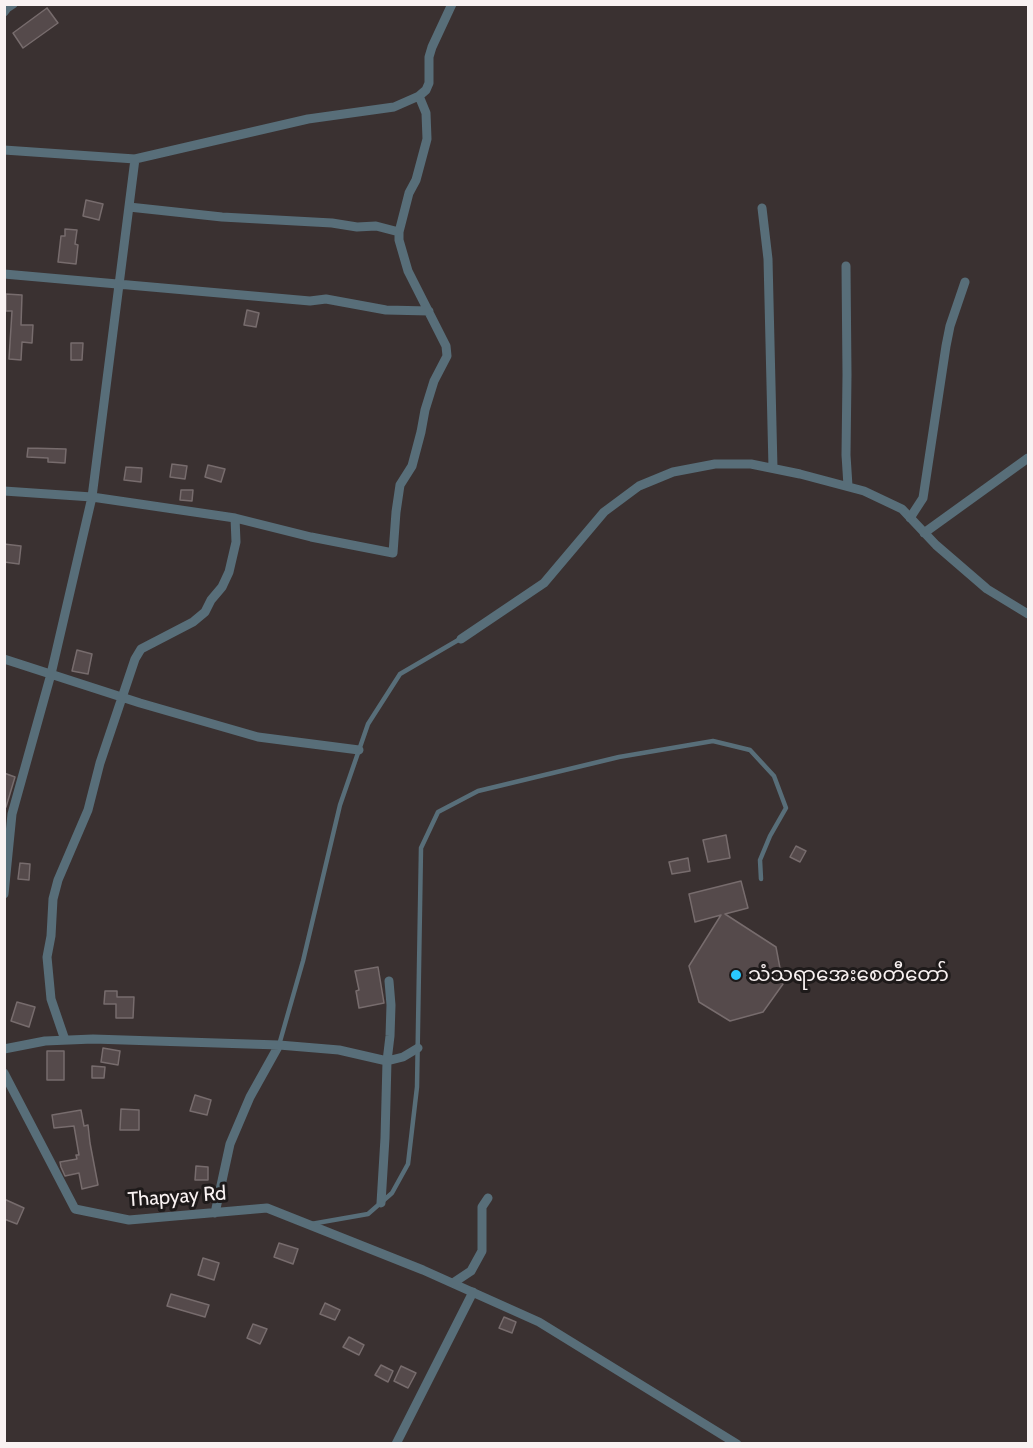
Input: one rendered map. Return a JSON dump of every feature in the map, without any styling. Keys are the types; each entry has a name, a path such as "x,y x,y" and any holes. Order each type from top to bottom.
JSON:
{"street":[{"path":"4,12 13,4"},
{"path":"4,150 135,159 308,119 394,106 420,96 426,90 429,83 429,57 432,47 452,4"},
{"path":"4,491 92,497 235,518 311,537 393,553 400,485 412,466 434,381 447,356 446,346 408,271 399,240 409,193 416,180 427,139 426,114 420,96"},
{"path":"4,894 12,814 51,674 92,497 135,159"},
{"path":"129,207 222,217 332,223 357,227 376,226 399,232"},
{"path":"762,208 768,259 773,468"},
{"path":"846,266 848,486"},
{"path":"4,274 310,301 326,299 386,310 429,311"},
{"path":"910,518 923,498 946,346 950,326 965,282"},
{"path":"924,533 1029,458"},
{"path":"461,639 544,583 604,513 639,486 673,472 716,464 751,464 864,490 902,509 936,545 987,589 1029,614"},
{"path":"66,1040 51,999 47,957 58,880 88,810 115,716 141,649 193,622 205,612 229,572 236,542 235,518"},
{"path":"4,659 123,698 258,737 359,750"},
{"path":"381,1203 390,1036 389,981"},
{"path":"4,1049 45,1041 66,1040 279,1045 339,1050 387,1061 403,1058 418,1048"},
{"path":"215,1213 230,1144 250,1097 279,1045"},
{"name":"Thapyay Rd","path":"4,1073 75,1209 129,1220 267,1208 423,1270 539,1322 737,1443"},
{"path":"453,1283 471,1271 482,1251 482,1208 488,1198"},
{"path":"396,1443 473,1292"}],"lane":[{"path":"279,1045 303,961 340,805 368,724 400,674 461,639"},
{"path":"309,1225 368,1214 392,1193 408,1164 417,1088 421,848 438,812 478,791 619,757 713,741 750,750 774,776 786,808 760,860 761,879"}],"building":[{"path":"47,8 58,23 23,48 13,33"},
{"path":"86,200 103,204 99,220 83,216"},
{"path":"65,229 77,230 76,264 58,262 61,236 65,236"},
{"path":"6,294 22,295 21,325 33,325 32,343 22,342 21,360 9,359 12,311 6,311"},
{"path":"247,310 259,313 256,327 244,325"},
{"path":"71,343 83,343 82,360 71,360"},
{"path":"28,448 66,449 65,463 48,462 48,458 27,457"},
{"path":"172,464 187,466 185,479 170,477"},
{"path":"208,465 225,469 221,482 205,477"},
{"path":"126,467 142,468 141,482 124,480"},
{"path":"181,490 193,490 192,501 180,500"},
{"path":"4,544 21,546 19,564 4,562"},
{"path":"77,650 92,654 88,674 72,671"},
{"path":"4,773 15,777 6,807 4,806"},
{"path":"726,835 730,858 708,862 703,840"},
{"path":"796,846 806,851 800,862 790,857"},
{"path":"688,858 690,871 672,874 669,862"},
{"path":"20,863 30,864 29,880 18,879"},
{"name":"သံသရာအေးစေတီတော်","path":"741,881 748,908 725,914 776,947 783,984 763,1012 730,1021 699,1002 689,966 721,915 695,922 689,894"},
{"path":"378,967 384,1003 359,1008 356,991 359,990 355,971"},
{"path":"105,991 117,991 117,997 134,997 133,1018 116,1018 116,1004 104,1004"},
{"path":"17,1002 35,1007 29,1027 11,1021"},
{"path":"103,1048 120,1051 118,1065 101,1062"},
{"path":"47,1051 64,1051 64,1080 47,1080"},
{"path":"92,1066 105,1067 104,1078 92,1078"},
{"path":"195,1095 211,1100 207,1115 190,1111"},
{"path":"121,1109 139,1110 139,1130 120,1130"},
{"path":"81,1110 84,1126 88,1125 98,1185 82,1189 79,1173 65,1176 60,1162 77,1159 76,1155 79,1155 74,1126 54,1128 52,1115"},
{"path":"196,1166 208,1167 208,1180 195,1180"},
{"path":"4,1199 24,1208 17,1224 4,1219"},
{"path":"279,1243 298,1249 293,1264 274,1257"},
{"path":"203,1258 219,1263 214,1280 198,1275"},
{"path":"171,1294 209,1305 205,1317 167,1306"},
{"path":"325,1303 340,1310 335,1320 320,1314"},
{"path":"504,1317 516,1322 512,1333 499,1328"},
{"path":"253,1324 267,1329 260,1344 247,1338"},
{"path":"349,1337 364,1345 359,1355 343,1347"},
{"path":"381,1365 393,1371 388,1382 375,1375"},
{"path":"401,1366 416,1373 408,1388 394,1381"}],"place":[{"name":"သံသရာအေးစေတီတော်","path":"736,975"}]}
